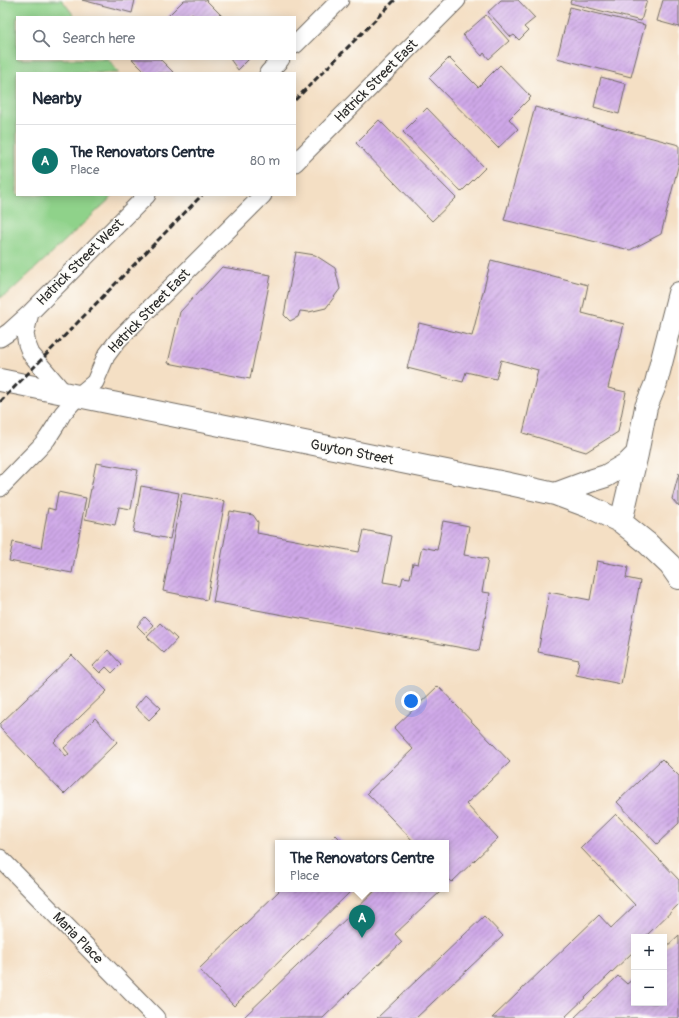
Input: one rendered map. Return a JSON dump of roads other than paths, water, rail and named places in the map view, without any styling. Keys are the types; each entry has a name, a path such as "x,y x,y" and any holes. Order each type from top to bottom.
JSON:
{"main road":[{"path":"621,522 646,407 656,383 679,293"},
{"name":"Guyton Street","path":"0,380 504,482 555,494 590,507 621,522 646,542 670,565 679,578"},
{"path":"555,494 606,476 628,463 637,454"}],"street":[{"path":"296,44 340,0"},
{"name":"Hatrick Street East","path":"296,162 457,0"},
{"path":"269,72 281,60"},
{"name":"Hatrick Street West","path":"0,338 10,332 30,313 146,196"},
{"name":"Hatrick Street East","path":"0,488 40,448 56,425 71,395 95,382 106,356 118,340 262,196"},
{"name":"Hatrick Street West","path":"30,313 25,334 31,354 71,395"},
{"name":"Maria Place","path":"0,858 156,1018"}],"railway":[{"path":"296,99 395,0"},
{"path":"0,402 201,196"}],"place":[{"name":"The Renovators Centre","path":"362,938"}]}
